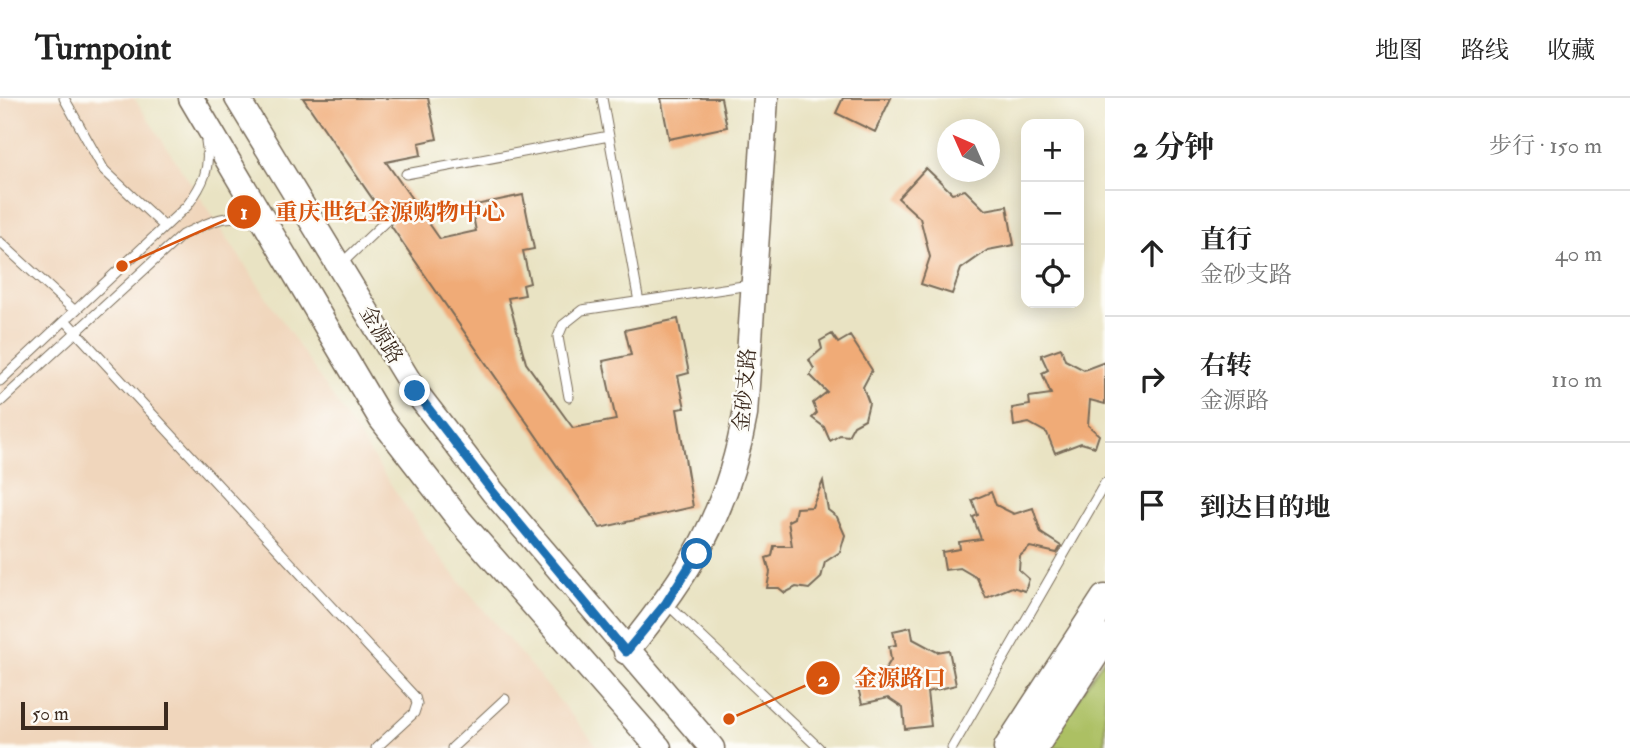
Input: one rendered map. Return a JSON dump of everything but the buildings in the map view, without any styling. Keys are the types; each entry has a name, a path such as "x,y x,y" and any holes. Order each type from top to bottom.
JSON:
{"main road":[{"name":"金源路","path":"237,98 415,391 493,492 626,652 712,748"},
{"name":"金砂支路","path":"626,652 666,603 722,506 737,463 745,415 766,98"},
{"name":"金源路","path":"197,108 381,419 461,522 659,748"},
{"path":"1008,748 1105,599"},
{"path":"1033,748 1105,638"}],"lane":[{"path":"64,98 104,170 165,227"},
{"path":"602,98 639,302"},
{"path":"0,381 187,206 205,180 209,158 197,108"},
{"path":"406,174 609,136"},
{"path":"0,402 182,234 208,222 233,217 248,218 270,235"},
{"path":"339,266 387,220"},
{"path":"0,242 75,311"},
{"path":"569,397 558,337 563,325 582,310 753,284"},
{"path":"65,320 415,697 417,704 414,713 376,748"},
{"path":"952,748 1105,483"},
{"path":"666,603 819,748"},
{"path":"453,748 505,699"}],"shaded area":[{"path":"0,98 134,98 437,554 599,748 0,748"}],"green space":[{"path":"1105,657 1105,748 1045,748"}],"place":[{"name":"重庆世纪金源购物中心","path":"122,266"},
{"name":"金源路口","path":"729,719"}],"route":[{"path":"415,391 493,492 626,652 666,603 697,554"}]}
